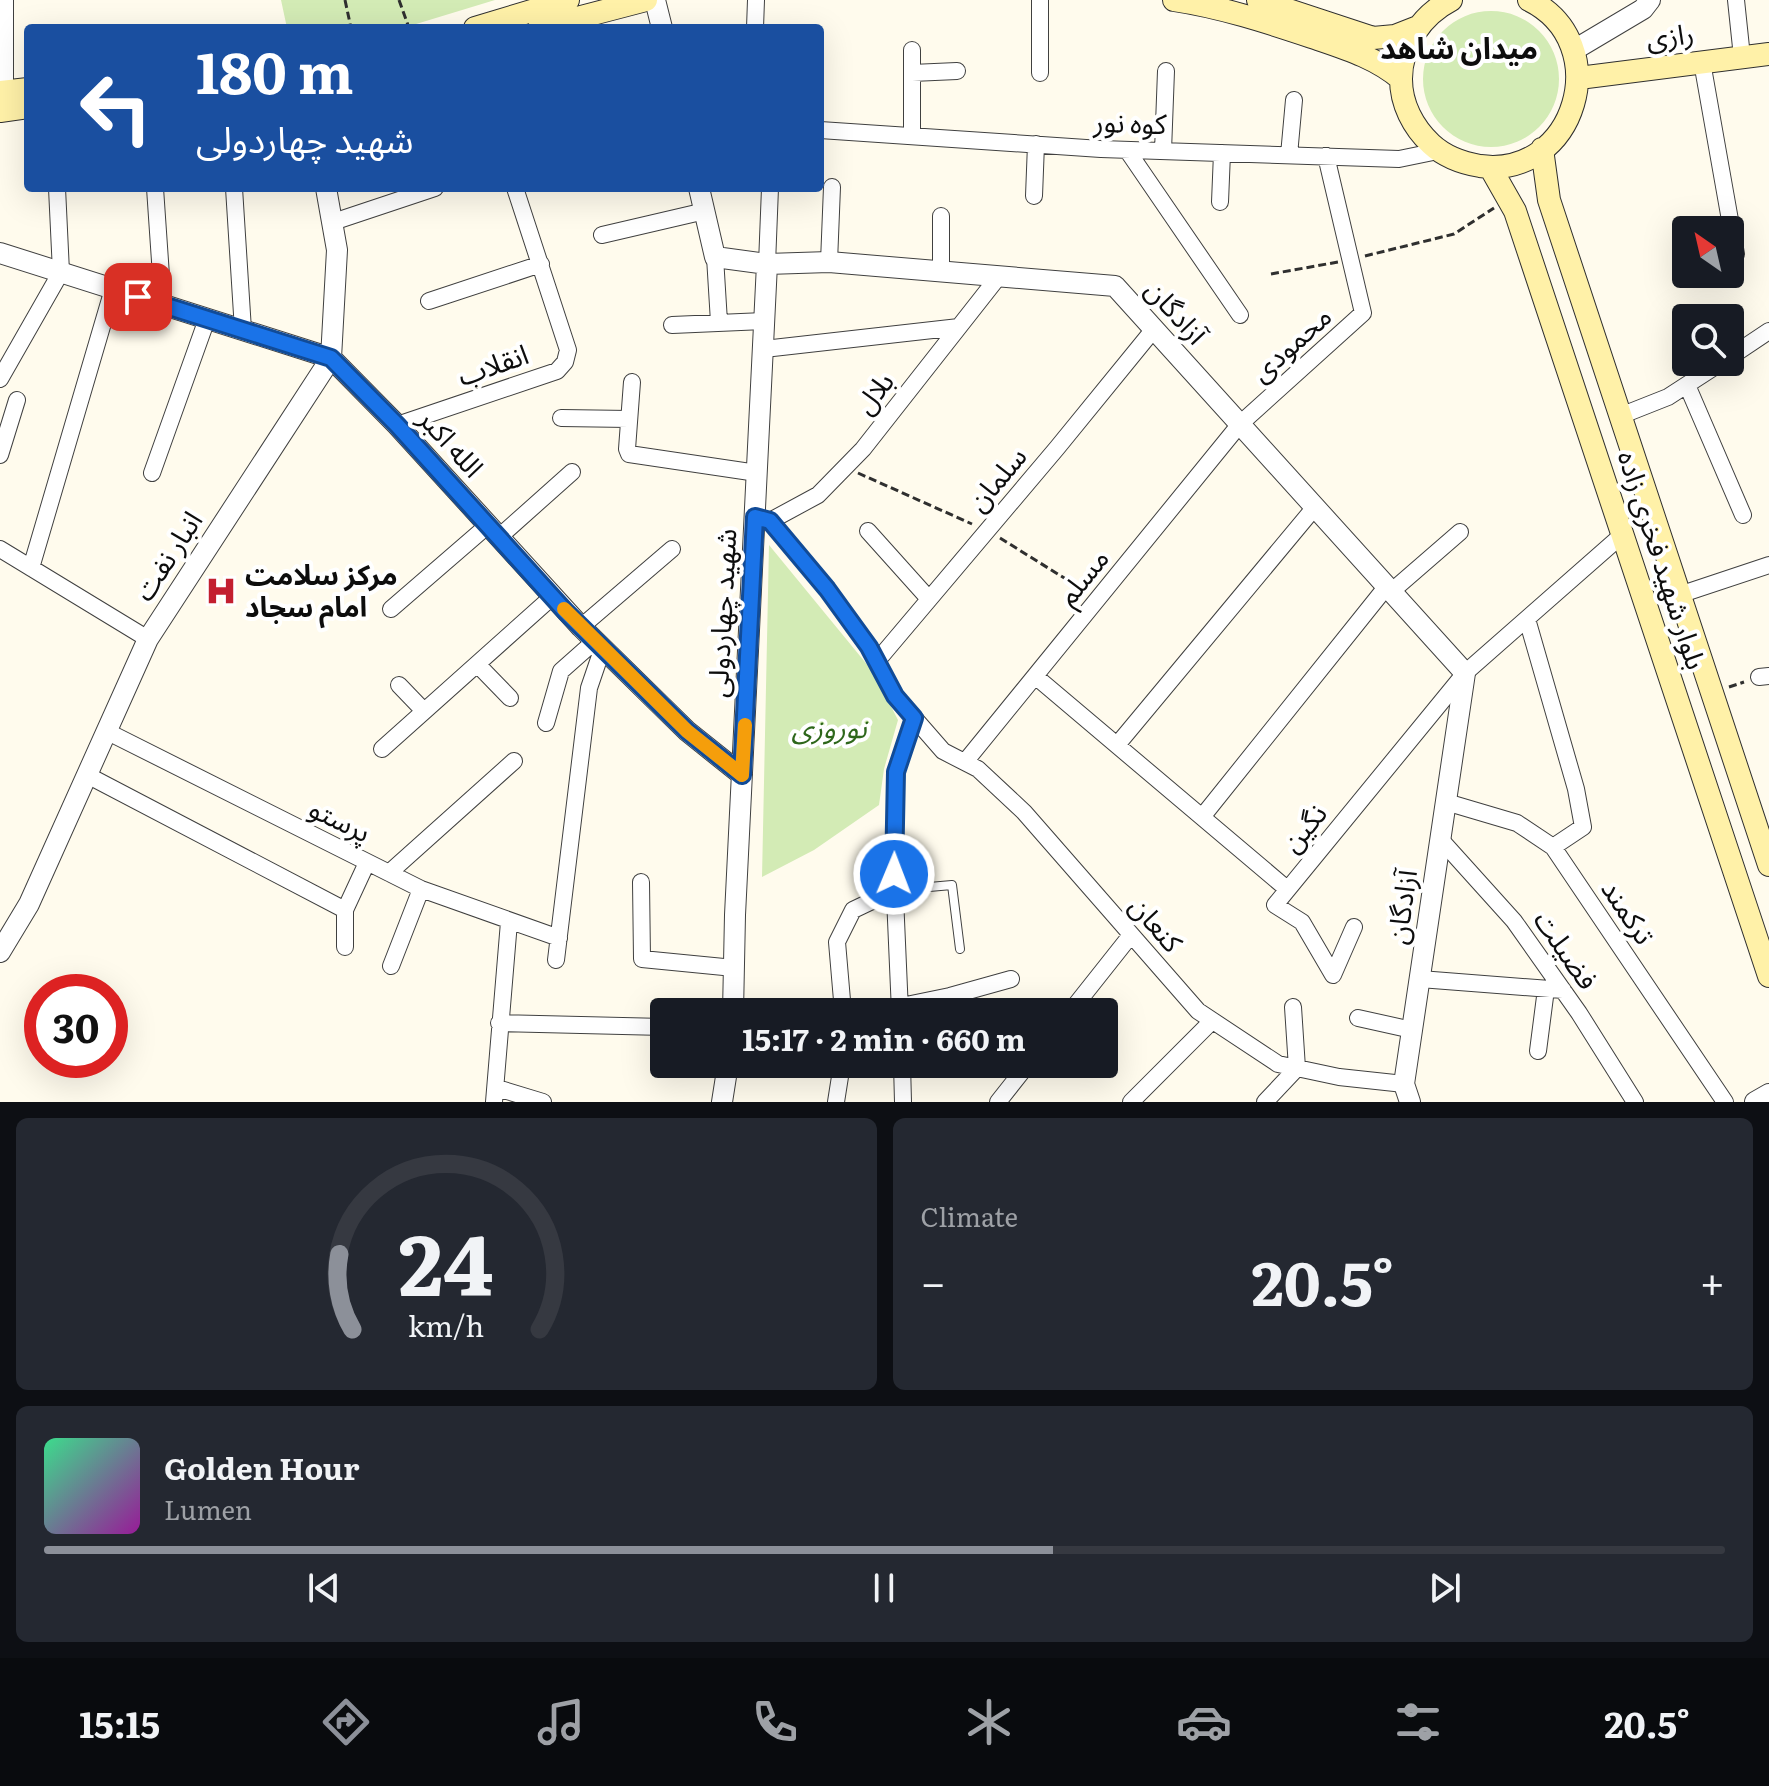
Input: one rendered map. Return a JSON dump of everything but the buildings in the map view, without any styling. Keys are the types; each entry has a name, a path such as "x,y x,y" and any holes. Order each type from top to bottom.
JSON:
{"main road":[{"path":"489,24 568,0"},
{"path":"529,13 646,0"},
{"path":"1174,0 1262,9 1373,38 1395,36 1418,27"},
{"path":"1441,2 1418,27 1405,52 1401,79 1405,107 1418,131 1438,151 1463,163 1490,167 1519,162 1542,149 1562,130 1574,105 1579,78 1574,50 1561,25 1541,6 1529,0"},
{"path":"1262,9 1385,65 1401,79"},
{"name":"رازی","path":"1579,78 1769,54"},
{"path":"2,98 24,90"},
{"path":"2,98 24,106"},
{"name":"بلوار شهید فخری زاده","path":"1542,149 1549,200 1769,865"},
{"name":"بلوار شهید فخری زاده","path":"1490,167 1515,211 1769,976"}],"street":[{"path":"2,98 5,0"},
{"path":"655,0 661,24"},
{"path":"755,24 756,0"},
{"path":"1040,0 1040,73"},
{"path":"1574,50 1643,9 1650,0"},
{"path":"1736,0 1742,57"},
{"path":"912,50 912,136"},
{"path":"1702,62 1729,216"},
{"path":"912,73 957,71"},
{"path":"1163,151 1166,71"},
{"path":"1289,155 1294,100"},
{"name":"کوه نور","path":"824,130 1127,150 1399,159 1438,151"},
{"path":"1034,196 1036,144"},
{"path":"1127,150 1240,315"},
{"path":"1220,202 1222,153"},
{"name":"محمودی","path":"1240,424 1363,313 1326,156"},
{"path":"829,262 832,187"},
{"path":"0,379 61,272 57,192"},
{"path":"155,192 163,305"},
{"path":"234,192 243,330"},
{"name":"انبار نفت","path":"0,952 29,904 148,639 331,358 337,250 327,192"},
{"path":"333,222 423,192"},
{"name":"انقلاب","path":"397,425 557,371 561,367 568,350 516,192"},
{"path":"700,192 715,257 719,322"},
{"path":"767,264 770,192"},
{"path":"602,235 705,211"},
{"path":"941,216 941,271"},
{"name":"الله اکبر","path":"0,253 331,358 397,425 552,597 687,731 742,775"},
{"name":"آزادگان","path":"715,257 767,264 829,262 1115,286 1465,673 1412,1030 1407,1093"},
{"path":"429,301 541,264"},
{"name":"شهید چهاردولی","path":"733,998 742,775 762,519 757,473 767,264"},
{"name":"بلال","path":"762,519 818,495 863,449 999,276"},
{"path":"31,568 113,289"},
{"path":"152,473 207,319"},
{"path":"672,325 764,321"},
{"path":"764,349 959,327"},
{"name":"سلمان","path":"877,661 1154,329"},
{"path":"1744,348 1769,331"},
{"path":"1620,416 1668,397 1701,376"},
{"path":"632,382 627,449 635,457 757,473"},
{"path":"1687,385 1743,515"},
{"path":"0,455 17,400"},
{"path":"561,418 629,419"},
{"name":"مسلم","path":"965,762 1240,424"},
{"path":"391,609 572,472"},
{"path":"1117,745 1315,507"},
{"name":"کنعان","path":"762,519 827,589 877,661 895,696 943,751 978,769 1024,812 1198,1011 1278,1064 1407,1093"},
{"path":"868,531 929,599"},
{"path":"1202,817 1390,589 1460,532"},
{"path":"1465,673 1622,535"},
{"path":"0,549 148,639"},
{"path":"546,723 561,671 672,549"},
{"path":"1679,595 1769,565"},
{"path":"382,749 552,597"},
{"path":"1527,619 1576,789 1583,827 1553,847"},
{"path":"556,960 594,638"},
{"path":"477,664 510,698"},
{"name":"نگین","path":"1354,927 1333,975 1302,922 1275,905 1465,673"},
{"path":"1035,676 1287,889"},
{"path":"399,685 424,711"},
{"path":"900,998 895,890 896,772 914,718"},
{"name":"پرستو","path":"106,731 421,889 559,938"},
{"path":"389,873 514,761"},
{"path":"87,775 345,910"},
{"name":"ترکمند","path":"1446,802 1517,823 1553,847 1725,1102"},
{"name":"فضیلت","path":"1441,840 1514,921 1555,990 1635,1102"},
{"path":"345,947 345,910 364,869"},
{"path":"641,882 642,959 734,968"},
{"path":"391,966 421,889"},
{"path":"842,998 837,942 853,910 895,890"},
{"path":"509,922 499,1023 496,1095 543,1102"},
{"path":"1081,998 1131,935"},
{"path":"942,998 1011,979"},
{"path":"1420,979 1555,990 1538,1051"},
{"path":"1265,1102 1297,1068 1293,1007"},
{"path":"1358,1018 1412,1030"},
{"path":"1131,1102 1212,1021"},
{"path":"499,1023 650,1027"},
{"path":"722,1102 726,1078"},
{"path":"836,1102 840,1078"},
{"path":"902,1078 903,1102"},
{"path":"998,1102 1017,1078"},
{"path":"1755,1102 1769,1094"}],"lane":[{"path":"895,890 952,885 960,949"}],"path":[{"path":"345,0 350,24"},
{"path":"399,0 408,24"},
{"path":"1271,274 1351,260 1454,234 1492,211 1505,194"},
{"path":"1712,692 1764,677"}],"green space":[{"path":"281,0 495,0 416,24 286,24"},
{"path":"1491,11 1517,17 1539,31 1553,53 1559,79 1553,105 1539,127 1517,141 1491,147 1465,141 1443,127 1429,105 1423,79 1429,53 1443,31 1465,17"},
{"name":"نوروزی","path":"769,545 874,673 898,720 884,769 879,805 814,850 762,877"}],"slow traffic":[{"path":"564,609 687,731 742,775 745,725"}],"place":[{"name":"مرکز سلامت امام سجاد","path":"221,591"}],"district":[{"name":"میدان شاهد","path":"1459,49"}],"route":[{"path":"138,297 331,358 397,425 566,612 687,731 742,775 755,517 770,521 827,589 869,647 895,696 914,718 896,772 894,874"}]}
